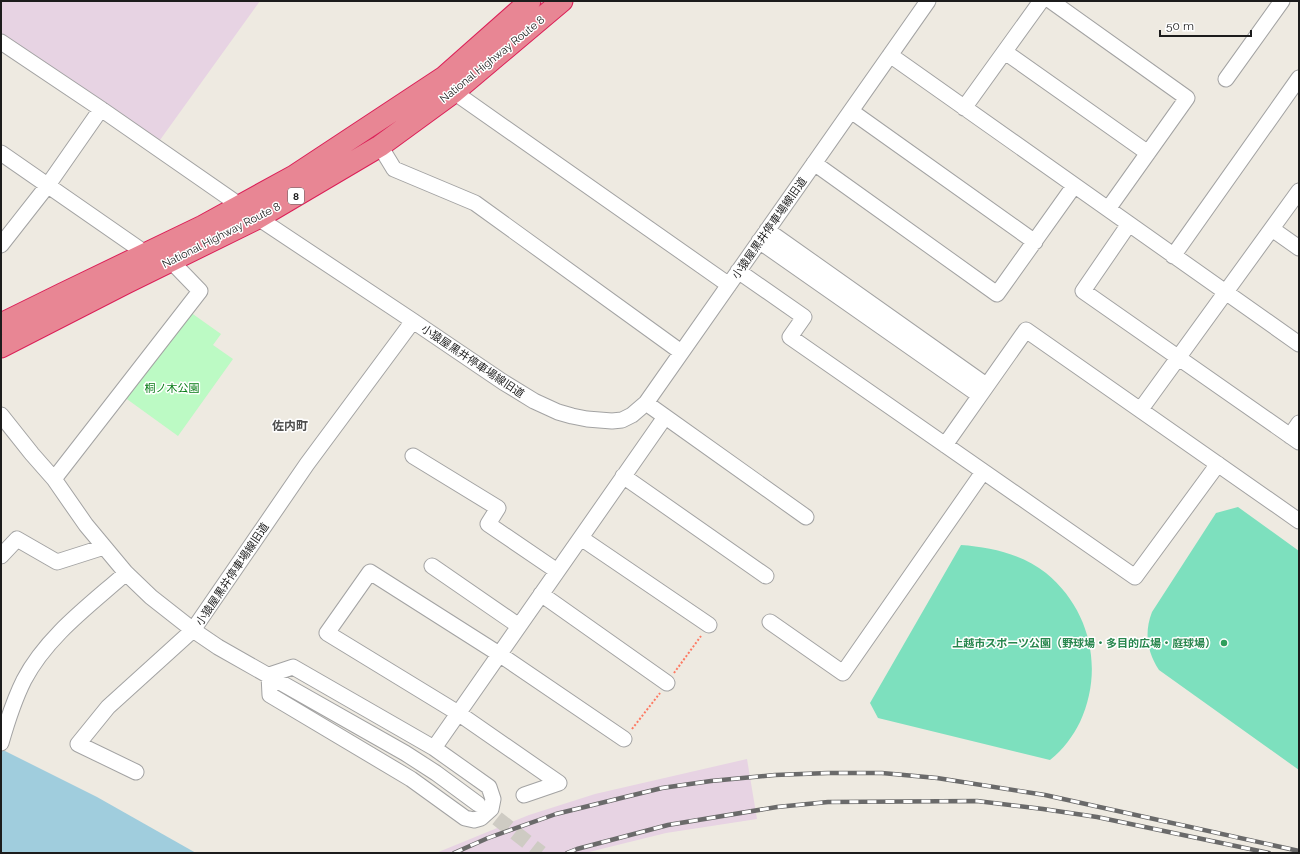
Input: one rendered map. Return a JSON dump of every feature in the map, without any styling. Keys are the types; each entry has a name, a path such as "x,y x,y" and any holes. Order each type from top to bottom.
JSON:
{"highway":[{"name":"National Highway Route 8","path":"1,324 145,253 204,226 249,212 294,176 444,77 530,1"},
{"name":"National Highway Route 8","path":"1,347 171,261 249,212 380,146 454,92 562,1"}],"street":[{"name":"小猿屋黒井停車場線旧道","path":"1,415 54,479 86,525 126,573 151,597 194,630 307,464 413,320 503,382 534,401 558,412 587,419 612,421 622,420 632,415 646,403 928,1"},
{"path":"964,108 1041,1"},
{"path":"1051,1 1187,98 1108,209"},
{"path":"1226,79 1282,1"},
{"path":"1,42 101,109 249,212 413,320"},
{"path":"1004,52 1148,153"},
{"path":"890,55 1299,344"},
{"path":"1173,256 1299,78"},
{"path":"454,92 729,285"},
{"path":"1,245 48,185 101,109"},
{"path":"851,111 1035,242"},
{"path":"380,146 394,169 475,203 681,352"},
{"path":"1,153 145,253"},
{"path":"814,163 997,294 1074,186"},
{"path":"1141,409 1299,191"},
{"path":"1129,224 1083,291 1294,439 1299,423"},
{"path":"1272,229 1299,248"},
{"path":"763,236 983,390"},
{"path":"54,479 200,291 171,261"},
{"path":"738,271 804,317 790,337 1134,577 1218,464"},
{"path":"945,445 1026,330 1299,520"},
{"path":"646,403 806,517"},
{"path":"434,748 665,417"},
{"path":"413,456 498,508 488,524 558,571"},
{"path":"770,622 844,673 983,472"},
{"path":"623,476 766,576"},
{"path":"581,538 709,625"},
{"path":"1,556 17,539 57,562 104,547"},
{"path":"432,566 519,626"},
{"path":"524,795 559,783 458,713 327,633 370,572 499,654 624,740"},
{"path":"3,737 12,709 24,680 48,646 63,630 126,573"},
{"path":"542,594 667,683"},
{"path":"136,772 78,744 108,707 194,630 218,646 405,753 436,773 478,804"},
{"path":"293,667 434,748 489,787 493,798 491,809 481,818 474,820 465,818 411,779 270,695 269,675 293,667"}],"shaded area":[{"path":"1,1 260,1 160,140 1,34"},
{"path":"747,759 757,819 666,833 585,853 436,853 529,815 595,794"}],"green space":[{"name":"桐ノ木公園","path":"190,312 221,334 213,345 233,359 178,436 124,397"},
{"name":"上越市スポーツ公園（野球場・多目的広場・庭球場）","path":"1238,507 1299,551 1299,770 1159,670 1149,649 1148,627 1152,612 1216,513"},
{"path":"961,545 994,550 1016,556 1037,566 1061,588 1074,605 1083,623 1089,642 1092,662 1091,682 1087,702 1080,722 1074,732 1063,747 1050,760 878,718 870,703"}],"water":[{"path":"1,749 97,797 196,853 1,853"}],"tunnel":[{"path":"479,804 541,853"}],"railway":[{"path":"454,853 488,838 556,814 662,788 711,781 775,775 828,773 882,773 937,778 1045,795 1299,851"},
{"path":"567,853 668,825 777,807 828,802 977,801 1097,817 1269,853"}],"place":[{"name":"上越市スポーツ公園（野球場・多目的広場・庭球場）","path":"1224,643"}],"district":[{"name":"佐内町","path":"290,426"}]}
